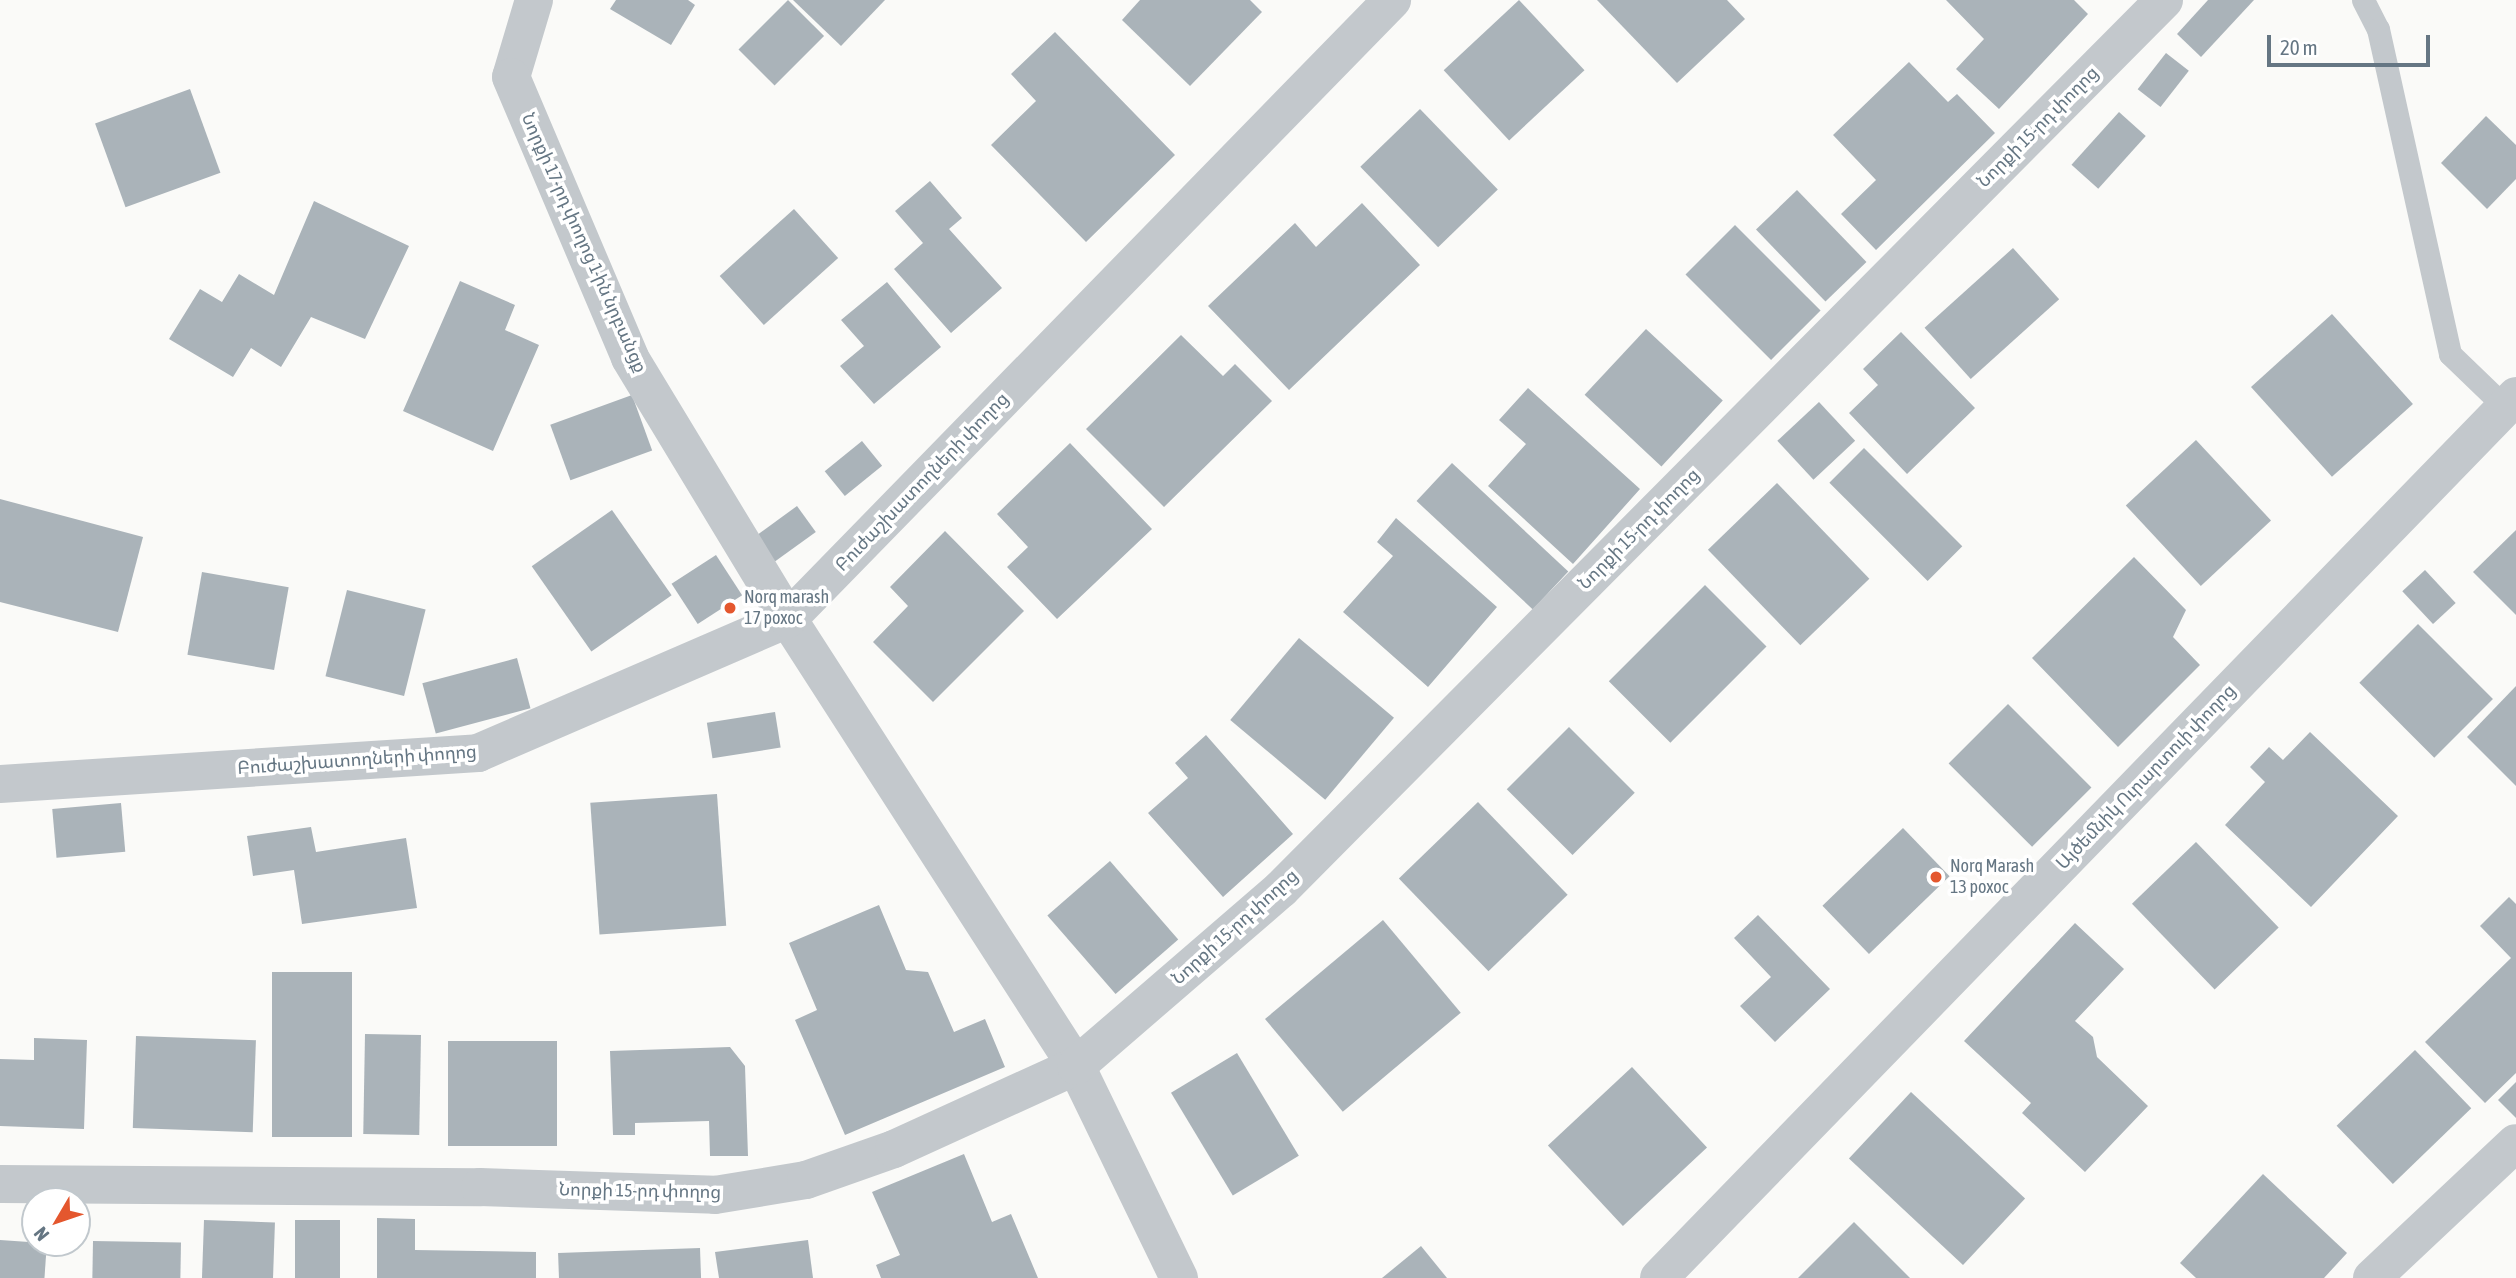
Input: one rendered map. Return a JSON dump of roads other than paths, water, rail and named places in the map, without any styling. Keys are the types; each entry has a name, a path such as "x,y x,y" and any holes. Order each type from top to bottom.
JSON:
{"street":[{"name":"Նորքի 17-րդ փողոց 1-ին նրբանցք","path":"534,0 512,76 630,358 788,619 1076,1066 1179,1278"},
{"name":"Բուժաշխատողների փողոց","path":"0,784 478,754 788,619 1392,0"},
{"name":"Նորքի 15-րդ փողոց","path":"0,1184 480,1187 715,1195 806,1180 894,1149 1076,1066 1281,889 2164,0"},
{"name":"Այծեմնիկ Ուրարտուի փողոց","path":"1659,1278 2511,401"},
{"path":"2372,1278 2516,1143"}],"lane":[{"path":"2362,0 2378,29 2450,354 2511,401"}],"place":[{"name":"Norq marash 17 poxoc","path":"730,608"},
{"name":"Norq Marash 13 poxoc","path":"1936,877"}]}
